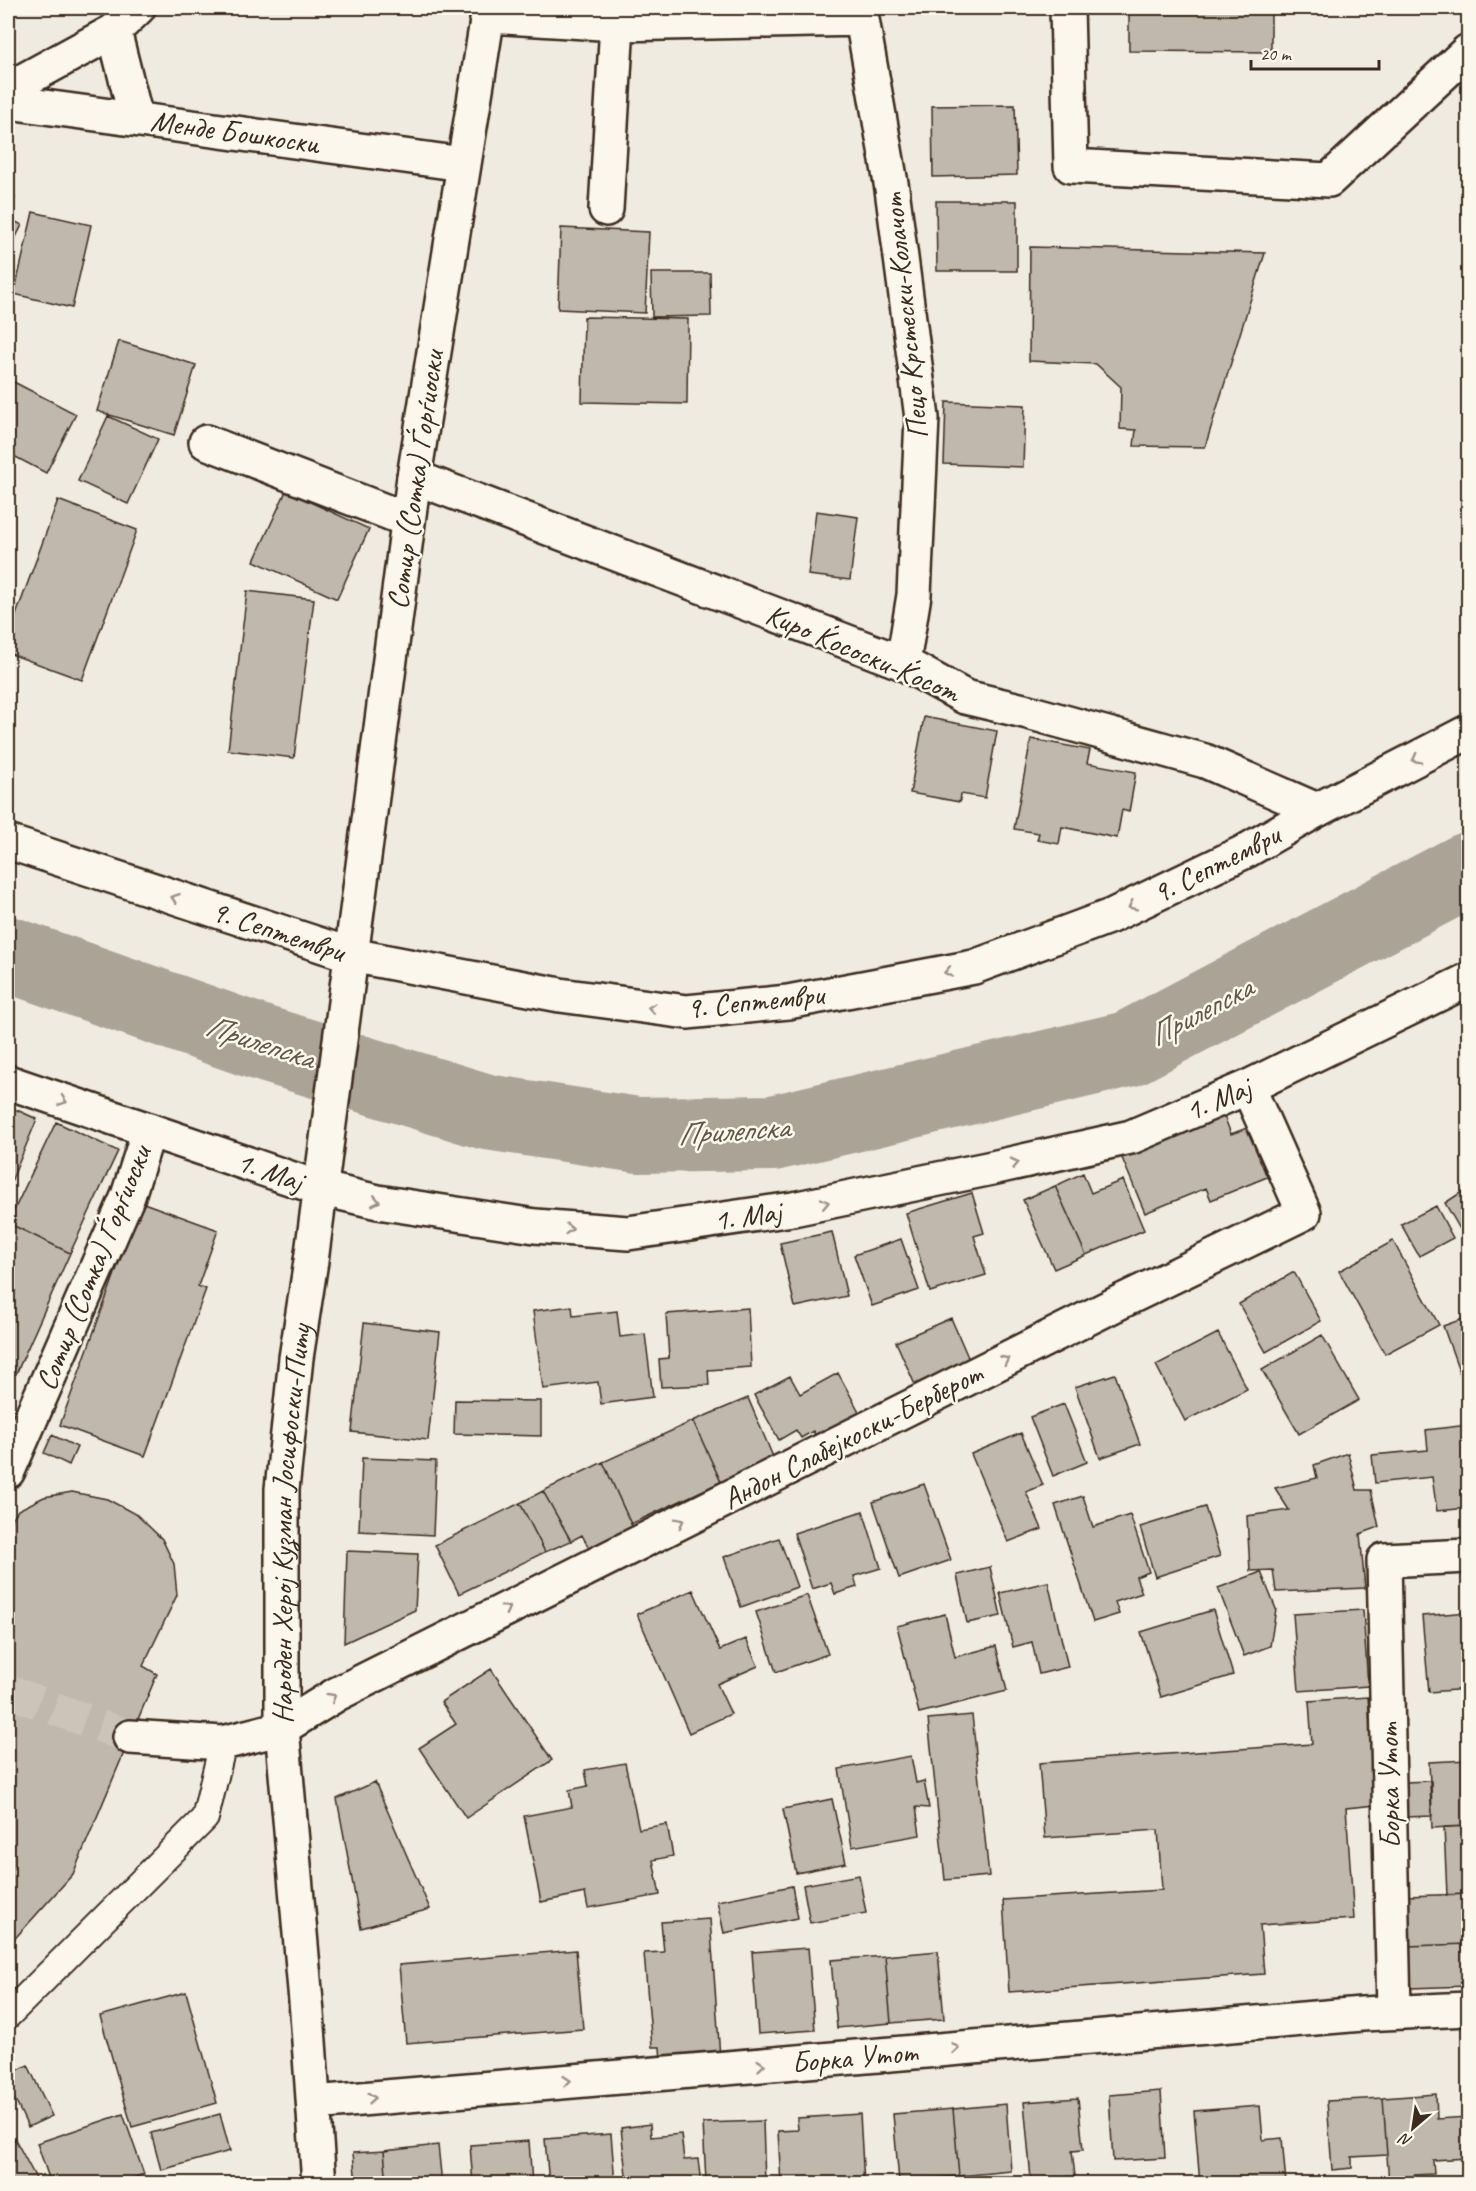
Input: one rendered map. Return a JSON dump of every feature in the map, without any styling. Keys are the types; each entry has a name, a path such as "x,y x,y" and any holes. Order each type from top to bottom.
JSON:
{"street":[{"path":"8,89 114,31 138,8"},
{"path":"1067,8 1071,166 1329,180 1468,51"},
{"path":"489,12 617,24 860,13"},
{"name":"Сотир (Сотка) Ѓорѓиоски","path":"319,1188 414,477 489,12"},
{"name":"Пецо Крстески-Колачот","path":"860,13 892,189 922,418 914,595 903,663"},
{"path":"606,209 617,24"},
{"path":"114,31 136,118"},
{"name":"Менде Бошкоски","path":"8,102 463,164"},
{"path":"206,442 408,520"},
{"name":"Киро Ќососки-Ќосот","path":"414,477 903,663 965,697 1205,761 1317,810"},
{"name":"9. Септември","path":"8,842 351,955 560,995 687,1012 788,1002 974,967 1111,916 1246,851 1317,810 1468,732"},
{"name":"1. Мај","path":"8,1082 319,1188 378,1202 524,1225 628,1233 794,1209 1131,1137 1248,1087 1468,980"},
{"name":"Андон Слабејкоски-Берберот","path":"282,1728 348,1688 1100,1312 1304,1213 1248,1087"},
{"name":"Сотир (Сотка) Ѓорѓиоски","path":"8,1471 19,1413 128,1197 149,1130"},
{"name":"Народен Херој Кузман Јосифоски-Питу","path":"319,1188 311,1261 296,1358 282,1489 282,1728 319,2184"},
{"name":"Борка Утот","path":"1394,2011 1384,1560 1468,1556"},
{"path":"130,1737 223,1743 282,1728"},
{"path":"8,2015 205,1818 223,1743"},
{"name":"Борка Утот","path":"314,2103 1394,2011 1468,2009"}],"building":[{"path":"1129,8 1271,8 1271,52 1129,51"},
{"path":"1015,105 1017,175 933,177 932,106"},
{"path":"8,194 15,198 8,212"},
{"path":"936,201 1017,201 1017,271 937,271"},
{"path":"33,212 91,225 72,308 14,294"},
{"path":"8,218 22,225 8,253"},
{"path":"561,228 649,232 645,313 558,309"},
{"path":"1030,247 1265,253 1205,447 1134,446 1136,430 1120,429 1121,387 1096,364 1029,361"},
{"path":"651,273 710,273 711,316 652,317"},
{"path":"584,317 688,319 687,404 582,402"},
{"path":"119,341 196,365 174,435 97,411"},
{"path":"8,379 76,414 46,473 8,453"},
{"path":"946,402 1025,405 1023,467 944,464"},
{"path":"108,416 158,439 128,504 78,481"},
{"path":"286,491 369,529 337,599 254,561"},
{"path":"58,500 137,530 82,680 8,653 8,637"},
{"path":"816,511 858,517 850,580 808,575"},
{"path":"247,591 314,599 294,758 228,750"},
{"path":"924,717 997,731 985,798 961,794 960,802 910,793"},
{"path":"1031,739 1090,750 1087,763 1136,772 1129,812 1122,810 1117,838 1062,827 1059,844 1037,840 1039,833 1014,829"},
{"path":"8,1106 37,1119 8,1189"},
{"path":"1224,1116 1231,1134 1247,1128 1267,1177 1211,1200 1206,1188 1145,1213 1122,1158"},
{"path":"56,1122 118,1151 70,1253 8,1223"},
{"path":"1083,1173 1091,1193 1123,1180 1144,1230 1086,1255 1055,1186"},
{"path":"1055,1186 1086,1255 1054,1269 1023,1200"},
{"path":"1468,1188 1468,1243 1445,1203"},
{"path":"972,1193 984,1233 974,1236 986,1275 930,1292 906,1213"},
{"path":"141,1202 218,1230 198,1286 206,1289 145,1456 60,1425"},
{"path":"1436,1206 1453,1238 1419,1256 1401,1224"},
{"path":"8,1223 70,1253 16,1374 8,1376"},
{"path":"832,1232 847,1296 795,1307 780,1243"},
{"path":"901,1239 919,1290 872,1306 854,1255"},
{"path":"1393,1241 1439,1325 1385,1354 1339,1271"},
{"path":"1294,1272 1321,1321 1266,1352 1239,1304"},
{"path":"572,1306 573,1316 617,1311 620,1337 645,1334 653,1397 601,1404 598,1382 543,1389 533,1311"},
{"path":"748,1308 751,1367 708,1370 709,1385 661,1387 659,1359 669,1358 666,1314"},
{"path":"1468,1317 1468,1389 1466,1390 1443,1326"},
{"path":"951,1318 971,1364 916,1387 896,1342"},
{"path":"364,1323 440,1332 428,1440 352,1432"},
{"path":"1218,1333 1247,1389 1185,1421 1156,1365"},
{"path":"1322,1335 1359,1400 1299,1434 1262,1370"},
{"path":"838,1373 862,1417 819,1441 813,1431 801,1438 796,1430 779,1440 754,1395 790,1376 800,1394"},
{"path":"1115,1374 1140,1444 1100,1458 1075,1387"},
{"path":"748,1398 774,1459 721,1482 693,1421"},
{"path":"455,1400 541,1401 541,1436 454,1434"},
{"path":"1064,1404 1087,1462 1053,1476 1030,1417"},
{"path":"693,1421 721,1482 631,1524 603,1462"},
{"path":"1468,1425 1468,1508 1437,1511 1432,1477 1375,1483 1372,1455 1428,1450 1426,1430"},
{"path":"1021,1433 1043,1485 1026,1492 1042,1529 1008,1542 971,1454"},
{"path":"52,1435 77,1447 69,1465 44,1453"},
{"path":"1348,1453 1357,1490 1371,1490 1379,1527 1360,1534 1365,1588 1276,1592 1273,1570 1250,1571 1247,1516 1289,1510 1275,1488 1317,1478 1314,1465"},
{"path":"362,1458 436,1461 433,1535 359,1531"},
{"path":"603,1462 635,1530 591,1552 582,1535 571,1541 543,1491"},
{"path":"924,1484 951,1560 899,1578 873,1502"},
{"path":"543,1491 571,1541 545,1552 520,1503"},
{"path":"72,1492 107,1499 137,1515 162,1539 174,1564 177,1595 143,1666 157,1674 73,1874 8,1946 8,1525 18,1510 44,1497"},
{"path":"1083,1496 1093,1527 1130,1515 1149,1572 1136,1577 1142,1593 1115,1602 1119,1614 1093,1622 1055,1505"},
{"path":"520,1503 545,1552 459,1594 435,1545"},
{"path":"1205,1507 1220,1556 1155,1577 1140,1527"},
{"path":"863,1511 881,1568 854,1576 857,1587 835,1594 831,1583 812,1589 794,1533"},
{"path":"779,1538 797,1587 741,1607 724,1557"},
{"path":"347,1551 418,1554 415,1610 344,1643"},
{"path":"990,1567 1001,1616 967,1623 957,1575"},
{"path":"1261,1572 1276,1609 1270,1646 1244,1656 1218,1588"},
{"path":"1048,1582 1068,1667 1039,1674 1032,1642 1013,1647 1000,1593"},
{"path":"693,1590 720,1650 746,1639 758,1666 717,1684 731,1714 689,1733 637,1614"},
{"path":"807,1595 828,1654 776,1672 756,1612"},
{"path":"1213,1610 1233,1675 1161,1697 1141,1632"},
{"path":"1363,1610 1368,1686 1299,1691 1293,1614"},
{"path":"1468,1612 1468,1689 1429,1692 1422,1616"},
{"path":"945,1614 955,1657 996,1646 1007,1691 919,1713 897,1626"},
{"path":"491,1669 552,1760 466,1818 419,1748 456,1724 441,1702"},
{"path":"1368,1697 1376,1805 1346,1808 1354,1919 1260,1925 1264,1974 1009,1992 1003,1900 1162,1890 1158,1830 1045,1838 1039,1763 1312,1744 1309,1701"},
{"path":"972,1715 989,1876 945,1880 928,1719"},
{"path":"911,1756 916,1783 924,1781 929,1808 916,1807 920,1835 852,1847 839,1769"},
{"path":"1468,1760 1468,1826 1432,1828 1429,1762"},
{"path":"625,1763 639,1829 667,1824 673,1856 653,1860 660,1895 588,1908 585,1893 541,1902 524,1816 572,1807 569,1790 588,1786 585,1770"},
{"path":"1431,1781 1432,1816 1406,1817 1405,1782"},
{"path":"375,1782 430,1909 361,1928 337,1799"},
{"path":"832,1799 846,1863 796,1873 783,1809"},
{"path":"1468,1826 1468,1894 1447,1895 1444,1827"},
{"path":"859,1875 866,1913 810,1923 803,1885"},
{"path":"792,1886 798,1918 724,1933 717,1901"},
{"path":"1468,1894 1468,1944 1407,1946 1405,1896"},
{"path":"710,1919 720,2057 661,2061 660,2047 652,2047 644,1953 664,1952 661,1922"},
{"path":"1468,1944 1468,1986 1410,1988 1407,1946"},
{"path":"808,1948 815,2030 758,2034 752,1952"},
{"path":"576,1950 583,2029 406,2043 399,1965"},
{"path":"938,1951 944,2019 891,2023 885,1956"},
{"path":"885,1956 891,2023 837,2028 831,1960"},
{"path":"186,1992 217,2103 132,2127 100,2016"},
{"path":"28,2065 52,2116 28,2127 8,2085 8,2075"},
{"path":"1161,2091 1165,2158 1113,2161 1109,2095"},
{"path":"1436,2094 1437,2119 1468,2117 1468,2158 1433,2160 1434,2174 1414,2175 1414,2184 1389,2184 1383,2098"},
{"path":"1078,2098 1083,2150 1072,2151 1075,2176 1031,2179 1024,2102"},
{"path":"1383,2098 1387,2155 1352,2157 1352,2168 1332,2170 1327,2101"},
{"path":"1006,2104 1011,2171 959,2176 953,2109"},
{"path":"1260,2106 1263,2140 1282,2138 1286,2184 1200,2184 1194,2111"},
{"path":"953,2109 959,2176 899,2181 893,2114"},
{"path":"123,2114 144,2174 117,2184 51,2184 37,2143"},
{"path":"220,2114 230,2151 161,2170 151,2133"},
{"path":"860,2114 864,2184 781,2184 778,2131 798,2130 797,2118"},
{"path":"763,2121 765,2184 721,2184 721,2181 706,2181 703,2123"},
{"path":"650,2124 651,2137 681,2134 684,2160 698,2159 701,2184 627,2184 621,2128"},
{"path":"611,2134 615,2184 549,2184 545,2139"},
{"path":"15,2139 39,2184 8,2184 8,2143"},
{"path":"529,2141 532,2184 473,2184 470,2145"},
{"path":"438,2145 442,2184 387,2184 384,2151"},
{"path":"384,2151 387,2184 356,2184 353,2153"}],"waterway":[{"name":"Прилепска","path":"8,954 261,1043 487,1112 638,1135 773,1133 1128,1049 1468,870"}],"tunnel":[{"path":"8,1691 130,1737"}]}
